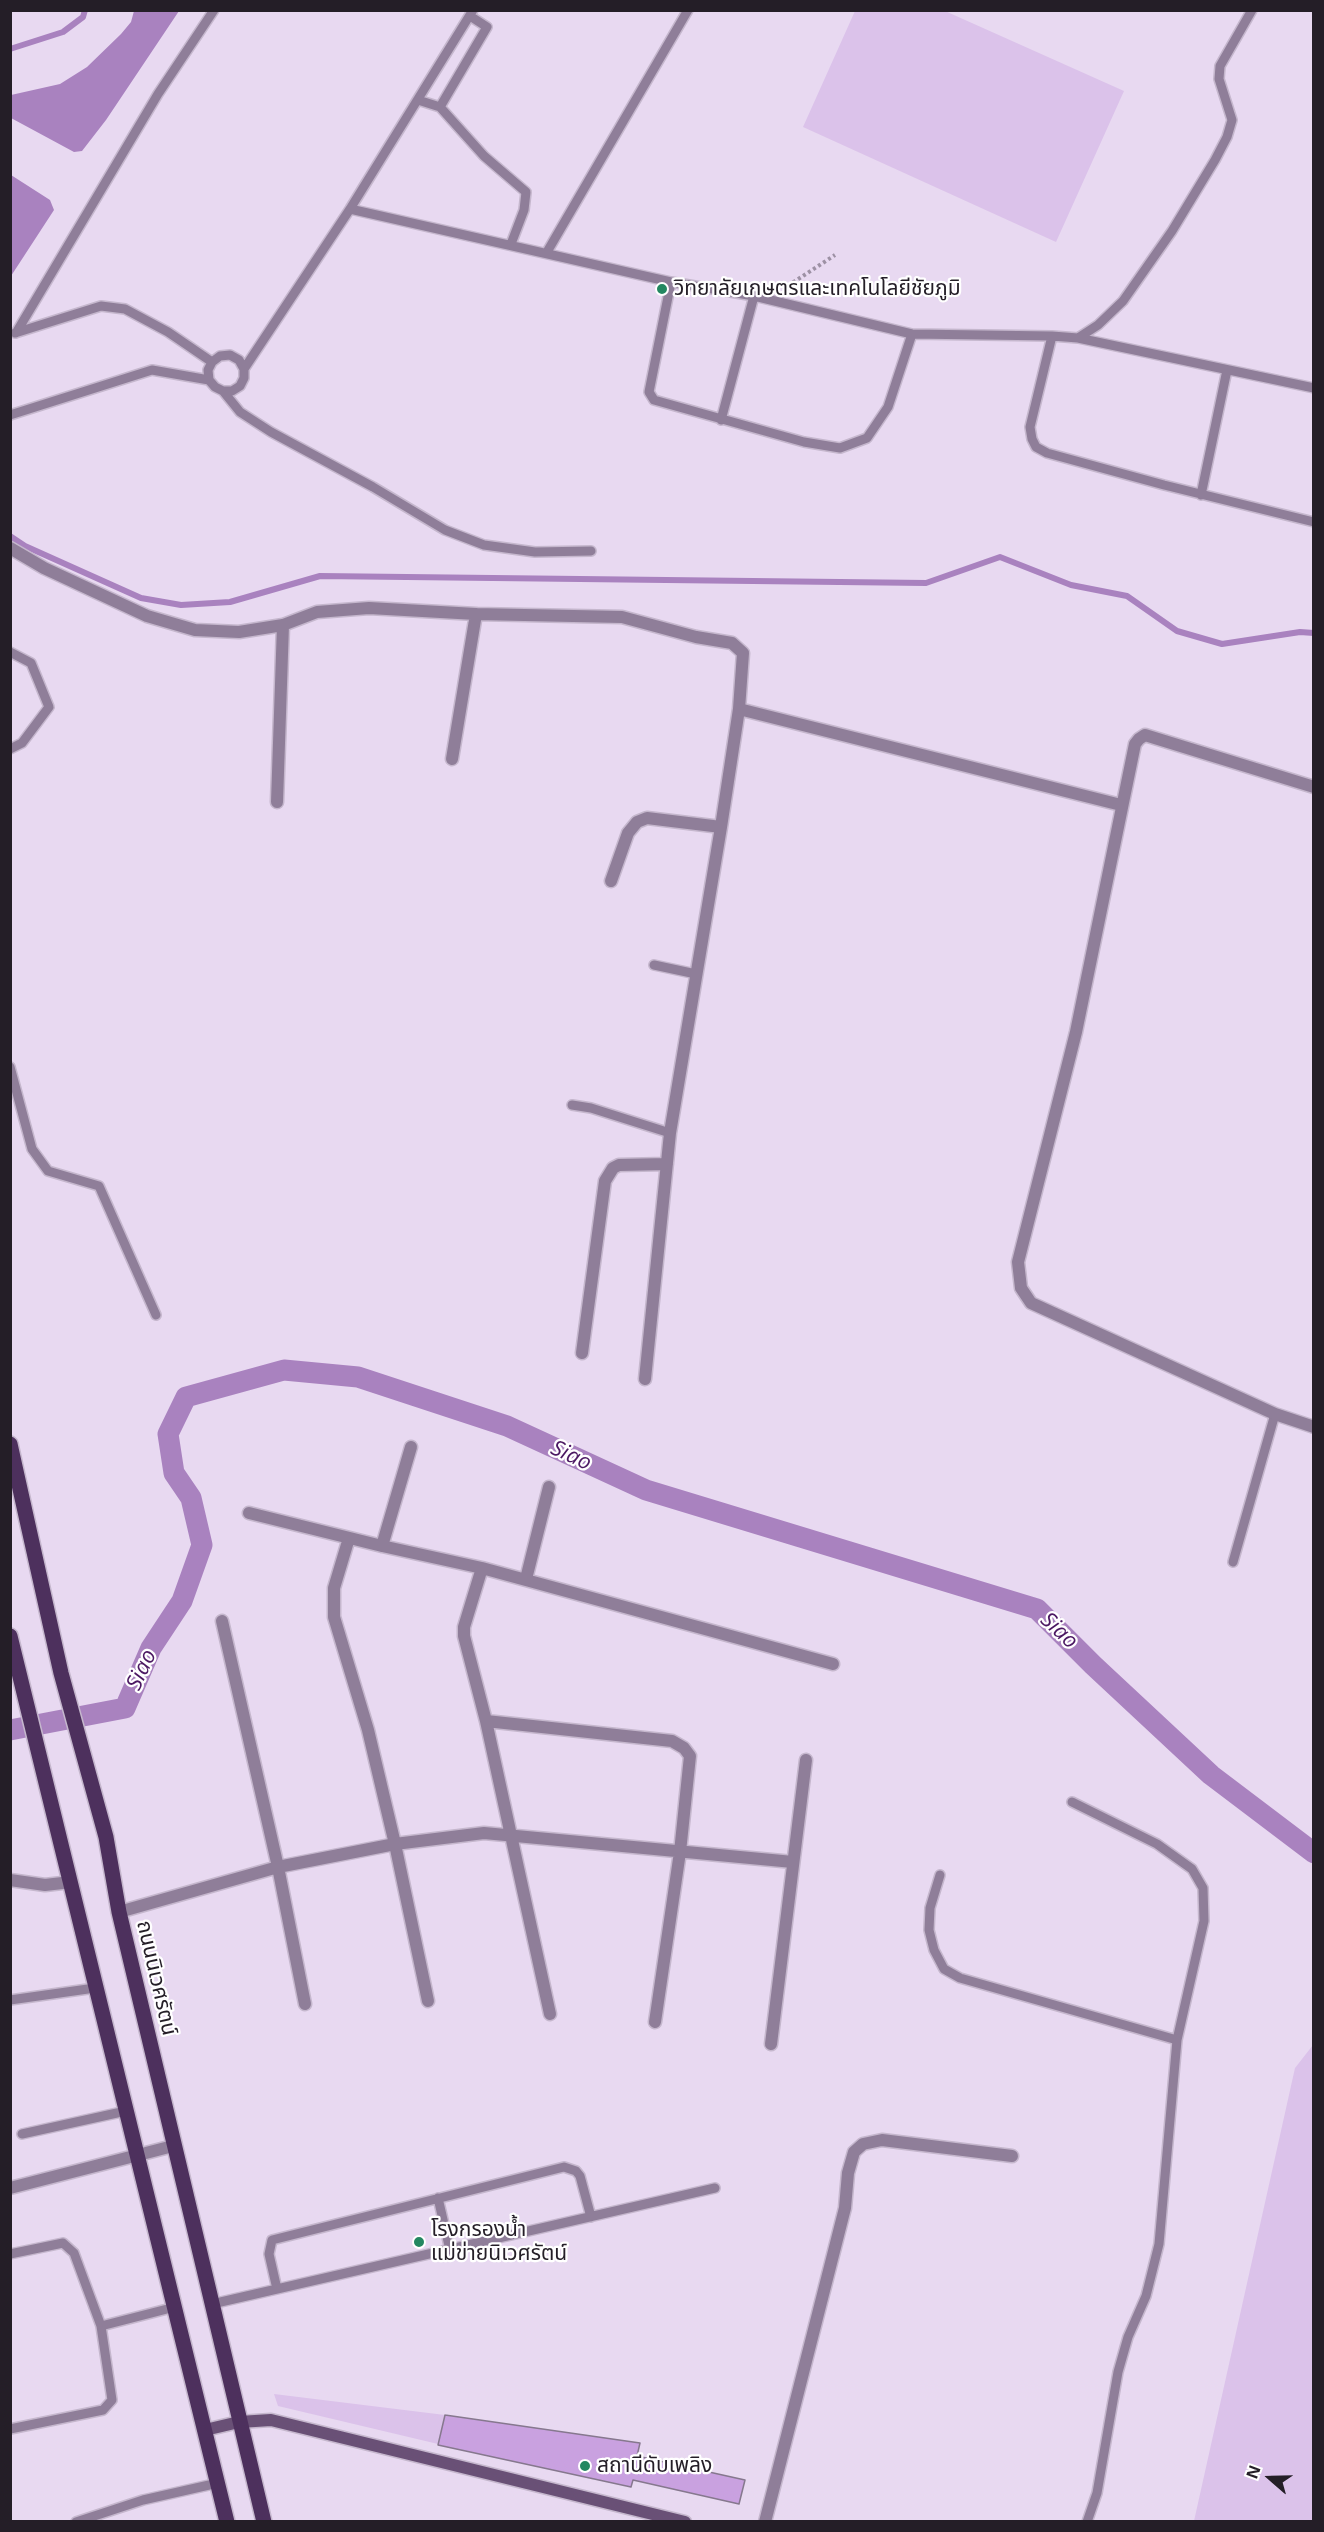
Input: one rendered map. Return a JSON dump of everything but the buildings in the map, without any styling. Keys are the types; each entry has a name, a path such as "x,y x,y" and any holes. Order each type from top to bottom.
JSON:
{"main road":[{"name":"ถนนนิเวศรัตน์","path":"10,1444 61,1673 106,1837 118,1912 264,2522"},
{"path":"10,1636 227,2522"}],"street":[{"path":"10,548 44,568 147,616 195,630 239,632 283,625 317,612 369,608 476,614 622,617 696,637 732,643 743,653 738,708 721,827 670,1133 645,1379"},
{"path":"452,759 476,614"},
{"path":"277,802 283,625"},
{"path":"738,708 1121,805"},
{"path":"1314,787 1145,735 1135,744 1076,1032 1018,1262 1021,1288 1030,1303 1275,1414 1314,1427"},
{"path":"611,881 628,833 637,822 646,818 721,827"},
{"path":"582,1353 605,1181 613,1168 619,1165 667,1164"},
{"path":"382,1546 411,1447"},
{"path":"526,1580 549,1486"},
{"path":"249,1513 482,1568 833,1664"},
{"path":"349,1538 334,1588 334,1617 368,1730 429,2001"},
{"path":"482,1568 464,1628 550,2013"},
{"path":"222,1621 278,1867 305,2004"},
{"path":"486,1721 672,1741 684,1748 690,1756 680,1852 655,2022"},
{"path":"771,2044 806,1760"},
{"path":"118,1912 278,1867 395,1844 484,1833 794,1862"},
{"path":"10,1880 45,1884 71,1882"},
{"path":"765,2522 845,2208 848,2173 854,2152 863,2144 882,2140 1012,2156"},
{"path":"10,2188 173,2146"},
{"path":"205,2430 239,2422 271,2420 685,2522"}],"lane":[{"path":"13,334 158,94 214,10"},
{"path":"547,252 688,10"},
{"path":"1078,339 1098,325 1123,301 1172,231 1215,160 1227,137 1232,120 1219,80 1220,66 1252,10"},
{"path":"244,369 350,208 472,13 487,27 440,107"},
{"path":"418,100 440,107 484,156 526,192 524,210 511,244"},
{"path":"350,208 671,282 754,296 912,334 1052,336 1078,339 1314,388"},
{"path":"671,282 649,392 654,400 804,442 840,448 867,438 888,407 912,334"},
{"path":"721,420 754,296"},
{"path":"13,334 101,306 126,309 168,332 212,362"},
{"path":"1052,336 1030,427 1036,447 1047,453 1201,495 1314,522"},
{"path":"223,391 232,391 240,386 244,378 244,369 239,360 230,355 220,356 212,362 208,370 209,380 223,391 240,412 272,432 374,487 445,530 484,545 535,552 591,551"},
{"path":"10,415 152,370 209,380"},
{"path":"1201,495 1227,370"},
{"path":"10,652 31,663 49,707 22,743 10,749"},
{"path":"654,965 696,974"},
{"path":"10,1066 32,1149 48,1171 99,1186 156,1315"},
{"path":"572,1105 591,1108 670,1133"},
{"path":"1233,1562 1275,1414"},
{"path":"1072,1802 1157,1844 1192,1869 1203,1888 1204,1921 1177,2040 1160,2244 1146,2296 1128,2337 1118,2372 1097,2493 1087,2522"},
{"path":"940,1875 930,1908 929,1930 934,1950 944,1969 960,1978 1177,2040"},
{"path":"10,2001 95,1988"},
{"path":"22,2134 126,2111"},
{"path":"278,2289 269,2254 272,2240 564,2166 576,2171 580,2176 591,2217"},
{"path":"212,2304 715,2188"},
{"path":"438,2198 450,2250"},
{"path":"10,2254 63,2243 74,2253 101,2326 112,2400 103,2410 10,2429"},
{"path":"101,2326 175,2307"},
{"path":"75,2522 143,2500 218,2483"}],"path":[{"path":"768,300 836,255"}],"shaded area":[{"path":"134,11 179,11 106,120 82,151 74,152 11,118 11,95 60,84 87,67 121,34 131,22"},
{"path":"855,11 945,11 1124,91 1056,242 803,127"},
{"path":"11,175 50,200 54,210 11,276"},
{"path":"1313,2045 1313,2521 1194,2521 1295,2068"},
{"path":"274,2394 445,2415 438,2444 278,2406"}],"waterway":[{"path":"10,49 63,32 83,17 85,10"},
{"path":"10,536 25,546 141,598 181,605 230,602 320,576 926,583 1000,557 1071,585 1127,596 1177,631 1222,644 1300,632 1314,633"},
{"name":"Siao","path":"10,1730 125,1708 151,1648 182,1601 202,1545 191,1498 174,1473 168,1434 186,1397 284,1370 358,1377 507,1426 646,1490 1037,1609 1093,1665 1211,1775 1314,1853"}],"place":[{"name":"วิทยาลัยเกษตรและเทคโนโลยีชัยภูมิ","path":"662,289"},
{"name":"โรงกรองน้ำ แม่ข่ายนิเวศรัตน์","path":"419,2242"},
{"name":"สถานีดับเพลิง","path":"585,2466"}]}
